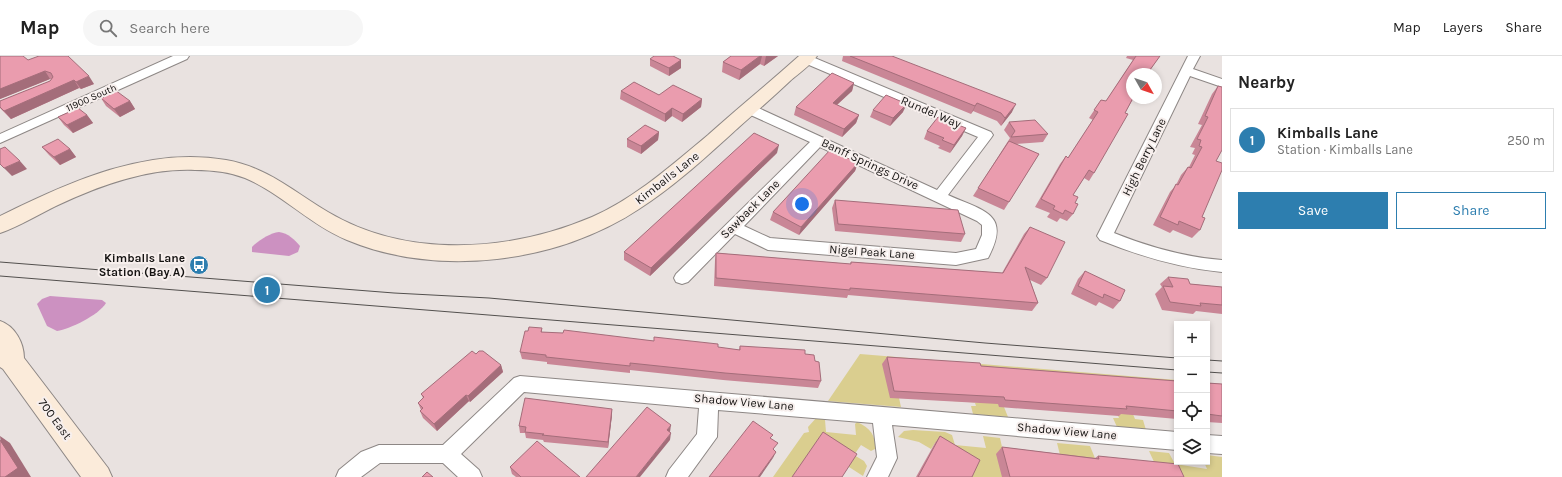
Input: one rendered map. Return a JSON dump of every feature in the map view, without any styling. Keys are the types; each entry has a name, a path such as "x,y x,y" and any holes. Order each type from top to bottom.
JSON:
{"street":[{"name":"11900 South","path":"2,135 183,56"},
{"name":"High Berry Lane","path":"1194,56 1105,236 1160,257 1196,264 1222,266"},
{"name":"Kimballs Lane","path":"0,225 75,190 134,170 194,164 231,167 250,173 274,184 322,219 369,240 421,251 486,252 524,246 560,237 616,214 660,186 808,58"},
{"name":"Rundel Way","path":"808,58 986,135 940,196"},
{"path":"1186,71 1222,83"},
{"name":"Banff Springs Drive","path":"749,109 940,196 982,217 989,223"},
{"name":"Sawback Lane","path":"682,278 818,141"},
{"path":"0,216 40,196 80,180 113,172 134,170"},
{"name":"Kimballs Lane","path":"0,231 78,192 134,170"},
{"name":"Nigel Peak Lane","path":"733,227 768,244 956,259 982,254 990,235 989,223"},
{"name":"700 East","path":"0,331 12,348 6,359 98,477"},
{"name":"Shadow View Lane","path":"447,454 520,384 709,399 1174,441"},
{"path":"676,477 707,437 709,399"},
{"path":"877,477 887,458 881,415"},
{"path":"1210,444 1222,445"},
{"path":"346,477 368,459 378,454 447,454 472,477"}],"shaded area":[{"path":"279,232 288,235 296,241 300,246 298,252 289,256 252,252 252,247 258,242 268,235"},
{"path":"50,296 102,300 106,303 91,317 84,321 57,331 47,326 37,304 42,299"},
{"path":"860,354 1174,380 1174,388 1120,383 1135,419 1143,420 1146,430 1117,427 1113,418 1119,418 1104,382 1004,407 1008,417 973,414 971,406 976,406 975,403 984,403 890,397 899,398 901,407 828,401"},
{"path":"818,416 825,420 826,432 856,435 855,424 857,422 869,429 873,436 875,449 871,451 861,445 854,455 864,461 867,466 863,476 849,467 793,477 773,477 804,433 809,432 808,427"},
{"path":"913,430 945,432 952,435 955,445 986,448 983,436 1000,438 1004,456 1002,477 969,477 935,443 931,449 919,442 898,437 904,431"},
{"path":"1057,443 1090,446 1097,463 1060,455"},
{"path":"1149,451 1169,453 1174,465 1207,469 1205,465 1210,465 1210,455 1222,457 1222,477 1172,477 1155,464"}],"building":[{"path":"0,56 23,56 28,60 39,56 68,56 89,76 76,82 74,80 4,111 0,107 0,101 50,81 53,77 51,73 45,71 0,89"},
{"path":"654,56 673,56 681,60 669,68 650,59"},
{"path":"731,56 760,56 741,70 723,62"},
{"path":"850,56 892,56 1016,104 1005,118 1001,113 977,103 975,106"},
{"path":"1136,56 1160,56 1151,68 1128,68"},
{"path":"1126,71 1126,104 1130,104 1125,113 1128,114 1094,173 1089,170 1073,195 1078,197 1075,203 1078,204 1073,214 1065,210 1063,214 1053,209 1055,206 1041,199 1066,156 1068,158 1098,112 1094,110 1101,100 1106,101"},
{"path":"832,73 854,83 833,103 859,115 844,129 796,107"},
{"path":"634,82 659,95 673,85 702,99 683,114 672,108 665,114 621,91"},
{"path":"1218,86 1222,87 1222,150 1216,161 1222,163 1222,170 1202,217 1205,218 1200,230 1179,221 1178,225 1160,217 1176,184 1178,185 1188,167 1191,168 1202,147 1199,146 1201,140 1197,139 1208,117 1205,116"},
{"path":"115,90 130,101 114,109 101,98 104,97 102,96"},
{"path":"886,95 907,104 893,118 873,110"},
{"path":"78,108 87,115 67,125 58,117"},
{"path":"938,117 966,128 954,145 942,140 944,138 927,131"},
{"path":"1035,120 1048,134 1011,137 1015,131 1009,122"},
{"path":"645,125 659,132 641,146 627,139"},
{"path":"754,133 779,145 651,268 624,252"},
{"path":"58,139 70,149 54,157 42,147"},
{"path":"1009,141 1039,154 1009,202 978,188"},
{"path":"5,147 20,161 4,168 0,164 0,149"},
{"path":"830,150 858,163 801,227 773,212"},
{"path":"835,200 958,210 965,234 838,224"},
{"path":"1030,227 1065,242 1047,278 1025,267 1038,303 850,288 850,290 716,278 716,253 851,264 851,262 1003,273"},
{"path":"1085,271 1125,290 1120,301 1104,294 1103,298 1078,286"},
{"path":"1168,277 1188,279 1190,284 1222,287 1222,305 1200,303 1201,306 1170,302 1163,286 1173,287"},
{"path":"529,327 542,328 541,332 563,333 564,330 654,341 654,337 718,344 718,347 740,350 740,346 805,350 805,354 814,355 815,361 819,362 821,381 630,363 630,366 546,357 546,355 520,352 525,331 528,331"},
{"path":"472,351 476,354 479,351 483,351 501,365 468,396 466,395 434,424 420,411 423,408 418,403 424,397 421,394"},
{"path":"887,357 980,363 981,366 1174,381 1174,411 1126,406 1127,409 1005,400 1004,397 894,391"},
{"path":"1210,383 1222,384 1222,416 1210,414"},
{"path":"525,398 612,409 608,442 525,432 526,427 519,426"},
{"path":"647,407 671,425 667,430 671,433 636,477 586,477"},
{"path":"753,421 773,435 770,438 778,443 773,449 776,452 758,477 709,477"},
{"path":"823,432 857,454 842,477 792,477"},
{"path":"940,436 980,460 972,477 918,477"},
{"path":"0,440 18,468 5,477 0,477"},
{"path":"537,441 580,477 521,477 510,467"},
{"path":"1002,447 1099,459 1098,456 1174,464 1174,465 1178,465 1184,477 1010,477"},
{"path":"427,472 433,477 422,477"}],"tram line":[{"path":"0,262 394,293 489,298 985,343 1174,358"},
{"path":"0,276 1174,370"},
{"path":"1210,360 1222,361"},
{"path":"1210,372 1222,373"}],"place":[{"name":"Kimballs Lane Station (Bay A)","path":"199,265"},
{"name":"Kimballs Lane","path":"267,290"}]}
